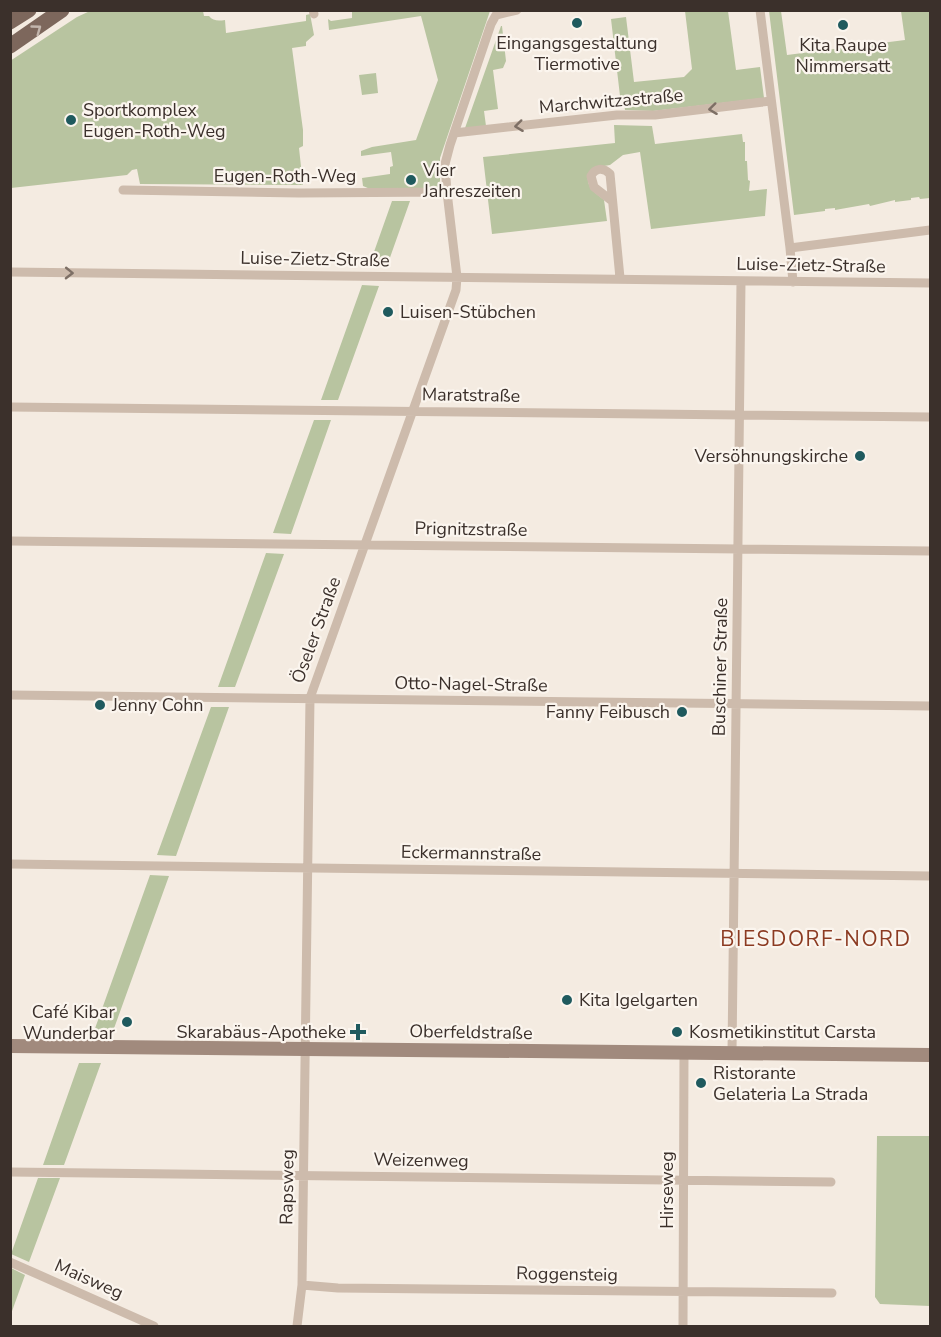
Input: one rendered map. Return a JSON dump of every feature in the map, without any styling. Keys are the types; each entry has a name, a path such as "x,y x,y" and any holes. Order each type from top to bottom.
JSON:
{"main road":[{"path":"10,22 29,10"},
{"path":"10,46 62,10"}],"street":[{"path":"458,277 445,164 491,24 496,15 517,10"},
{"path":"760,10 793,282"},
{"name":"Marchwitzastraße","path":"454,133 617,115 665,114 771,101"},
{"name":"Eugen-Roth-Weg","path":"123,190 299,193 447,192"},
{"path":"612,201 620,278"},
{"name":"Luise-Zietz-Straße","path":"790,248 930,230"},
{"name":"Luise-Zietz-Straße","path":"10,272 930,283"},
{"name":"Öseler Straße","path":"305,1048 310,698 456,290 458,277"},
{"name":"Buschiner Straße","path":"732,1053 741,281"},
{"name":"Maratstraße","path":"10,407 930,417"},
{"name":"Prignitzstraße","path":"10,541 930,551"},
{"name":"Otto-Nagel-Straße","path":"10,695 930,706"},
{"name":"Eckermannstraße","path":"10,864 930,876"},
{"name":"Oberfeldstraße","path":"10,1046 930,1055"},
{"name":"Rapsweg","path":"297,1326 302,1286 305,1048"},
{"name":"Hirseweg","path":"683,1326 684,1053"},
{"name":"Weizenweg","path":"10,1172 831,1182"},
{"name":"Maisweg","path":"10,1262 154,1326"},
{"name":"Roggensteig","path":"302,1286 832,1293"}],"green space":[{"path":"90,11 203,11 204,16 225,20 226,33 306,21 306,15 310,14 314,35 306,42 306,46 292,48 303,130 303,146 299,148 303,185 140,184 137,169 127,175 11,188 10,61 77,17"},
{"path":"352,11 490,11 440,158 440,188 370,189 363,186 362,178 390,174 390,167 393,166 391,152 361,156 361,151 416,140 438,80 421,16 329,30 328,19 331,21 352,18"},
{"path":"685,11 728,11 736,70 760,67 764,98 653,111 625,110 623,96 620,96 611,19 626,17 634,82 684,77 692,69"},
{"path":"769,11 781,11 787,55 905,40 901,11 930,11 930,198 920,199 919,197 895,202 895,200 870,206 869,204 835,210 835,208 825,209 825,211 794,215"},
{"path":"501,26 506,61 503,68 493,70 498,109 484,111 486,126 465,128"},
{"path":"376,73 378,93 362,95 359,75"},
{"path":"614,125 652,126 655,144 742,134 743,142 745,142 748,180 750,181 749,191 767,189 765,216 651,229 640,152 623,155 610,165 598,167 588,174 590,186 604,200 607,221 492,234 483,157 615,143"},
{"path":"392,201 410,201 387,266 369,266"},
{"path":"362,285 379,286 338,400 321,400"},
{"path":"314,420 331,420 291,534 273,533"},
{"path":"266,553 284,554 235,687 218,687"},
{"path":"211,707 229,707 176,856 157,855"},
{"path":"150,875 169,876 112,1034 93,1034"},
{"path":"79,1063 101,1063 64,1165 43,1165"},
{"path":"877,1136 930,1136 930,1306 880,1304 875,1297"},
{"path":"38,1178 60,1178 29,1262 11,1254"},
{"path":"11,1268 25,1275 11,1314"}],"place":[{"name":"Eingangsgestaltung Tiermotive","path":"577,23"},
{"name":"Kita Raupe Nimmersatt","path":"843,25"},
{"name":"Sportkomplex Eugen-Roth-Weg","path":"71,120"},
{"name":"Vier Jahreszeiten","path":"411,180"},
{"name":"Luisen-Stübchen","path":"388,312"},
{"name":"Versöhnungskirche","path":"860,456"},
{"name":"Jenny Cohn","path":"100,705"},
{"name":"Fanny Feibusch","path":"682,712"},
{"name":"Kita Igelgarten","path":"567,1000"},
{"name":"Café Kibar Wunderbar","path":"127,1022"},
{"name":"Skarabäus-Apotheke","path":"358,1032"},
{"name":"Kosmetikinstitut Carsta","path":"677,1032"},
{"name":"Ristorante Gelateria La Strada","path":"701,1083"}],"district":[{"name":"BIESDORF-NORD","path":"816,939"}]}
